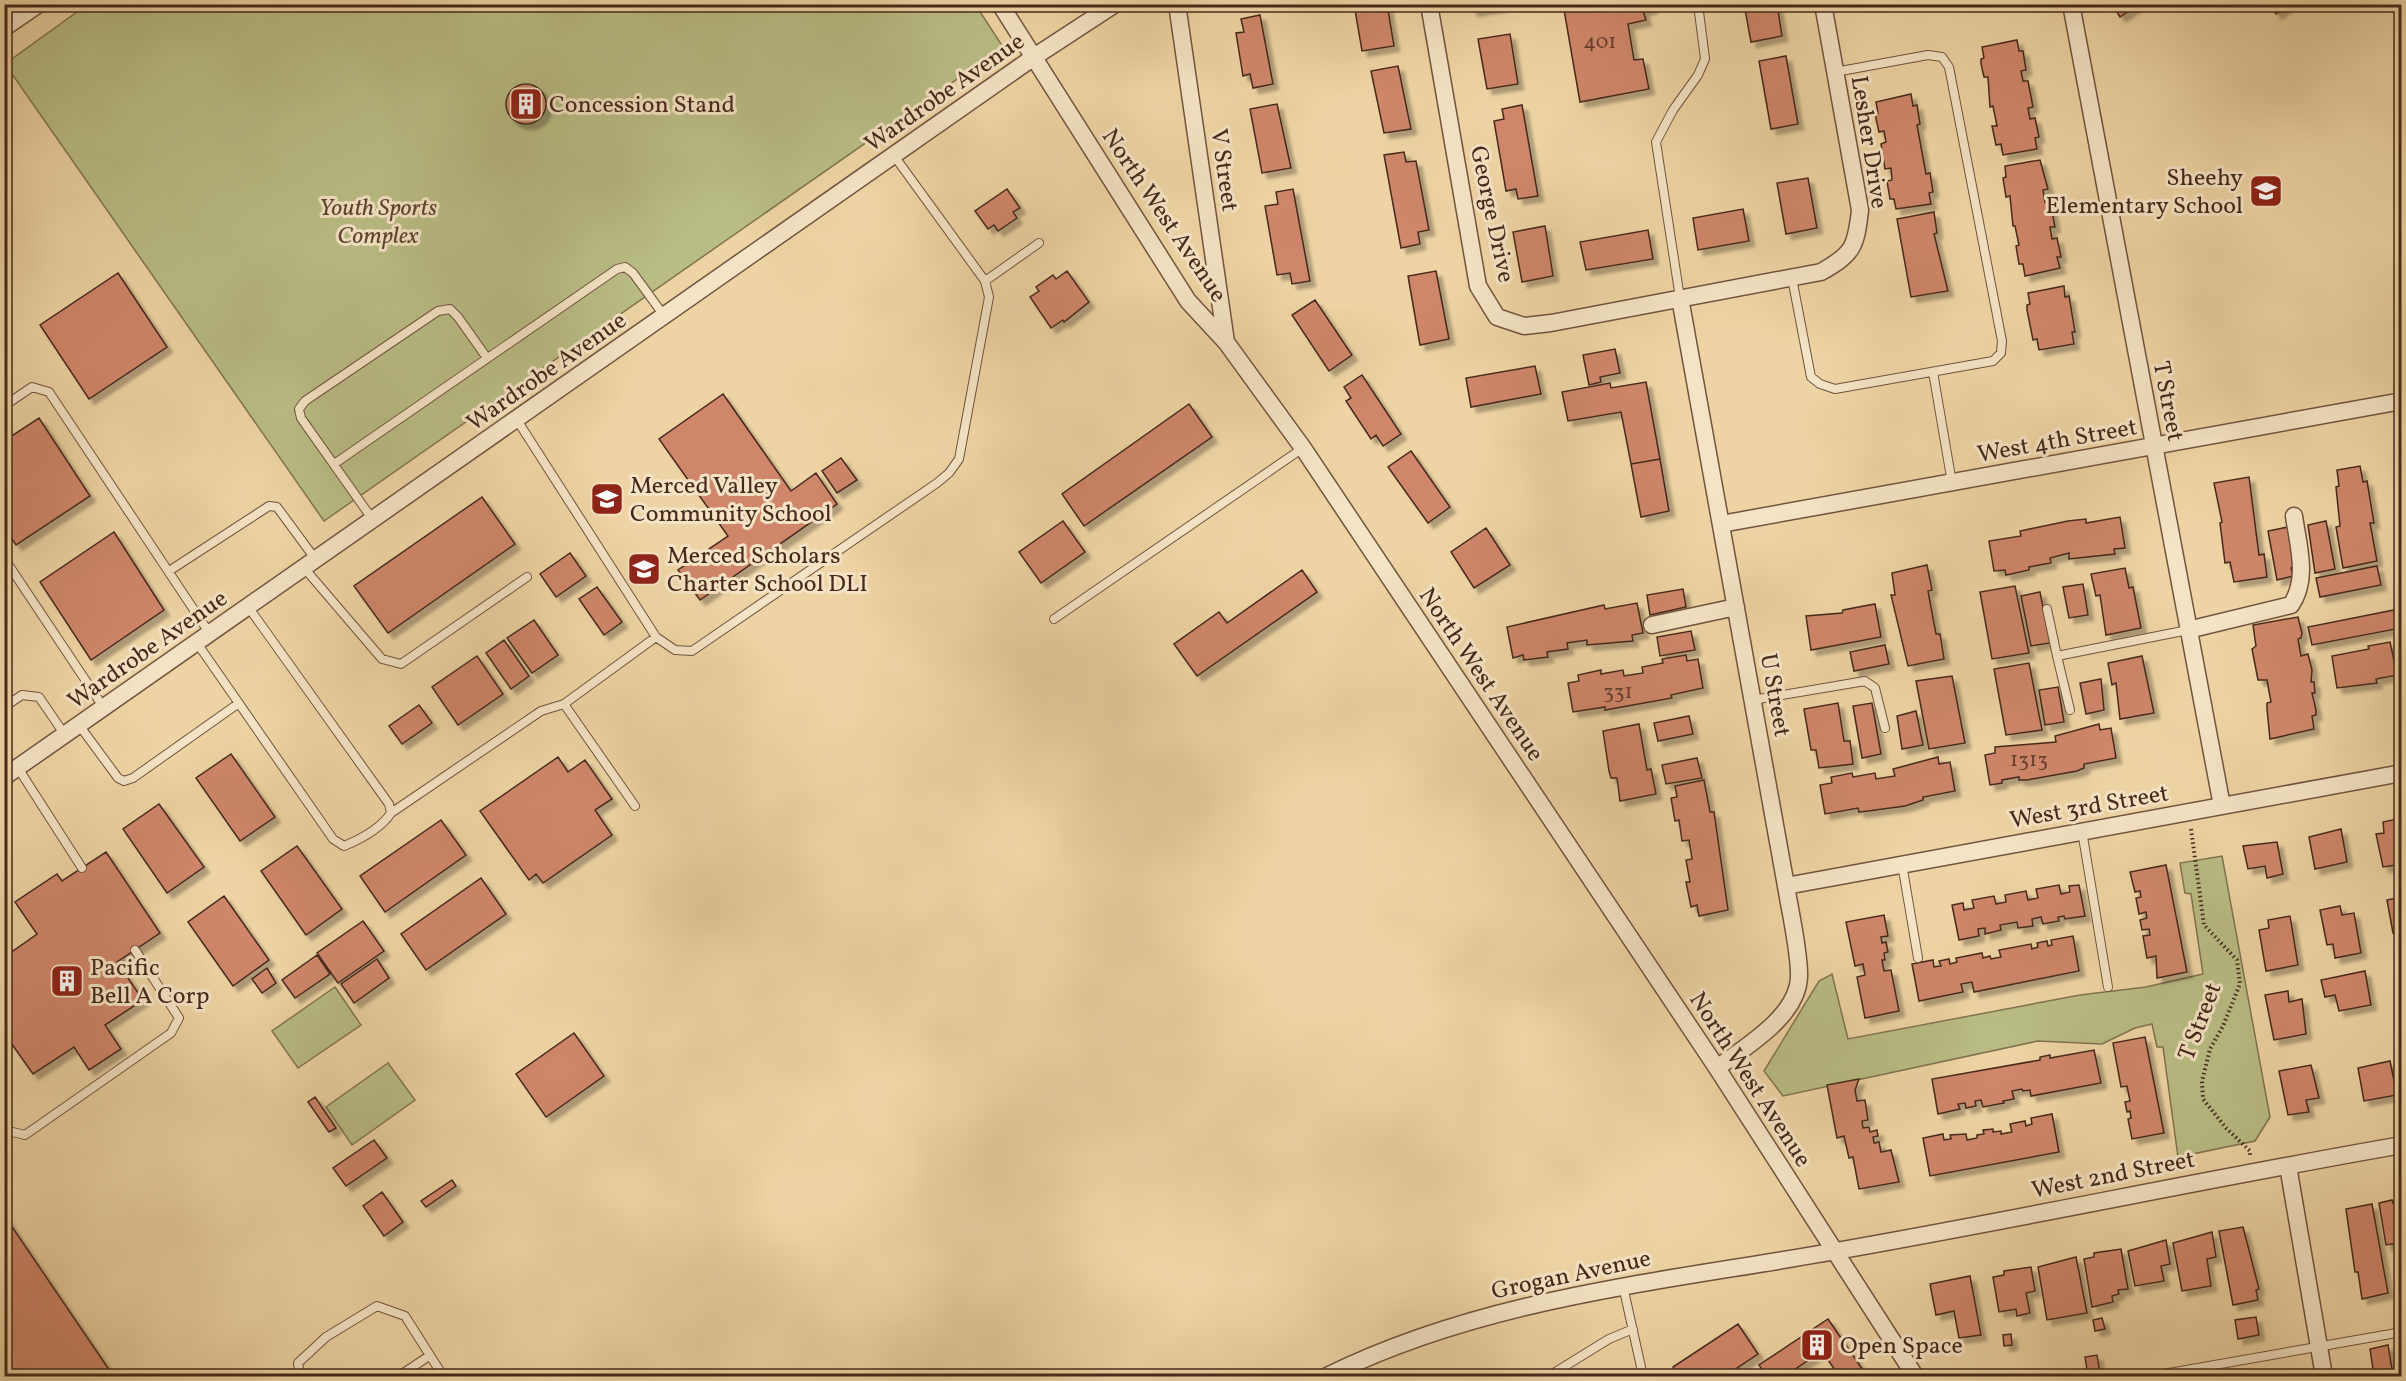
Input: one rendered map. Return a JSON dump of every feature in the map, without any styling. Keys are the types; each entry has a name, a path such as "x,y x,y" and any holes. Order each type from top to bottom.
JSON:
{"street":[{"path":"4,28 39,4"},
{"name":"North West Avenue","path":"1000,4 1188,301 1226,342 1303,448 1717,1068 1915,1377"},
{"name":"Wardrobe Avenue","path":"11,773 895,157 1034,57 1115,4"},
{"name":"V Street","path":"1177,4 1226,342"},
{"name":"George Drive","path":"1429,4 1478,286 1497,317 1524,326 1551,323 1680,298"},
{"name":"Lesher Drive","path":"1680,298 1821,272 1846,258 1857,237 1860,210 1823,4"},
{"name":"T Street","path":"2071,4 2222,806"},
{"name":"U Street","path":"1680,298 1786,886 1799,979 1787,1009 1766,1032 1717,1068"},
{"name":"West 4th Street","path":"1721,524 2402,401"},
{"path":"2188,630 2291,605 2299,593 2301,568 2294,516"},
{"path":"1652,625 1736,607"},
{"name":"West 3rd Street","path":"1786,886 2402,773"},
{"name":"West 2nd Street","path":"1834,1252 2402,1144"},
{"path":"2288,1166 2324,1377"},
{"name":"Grogan Avenue","path":"1327,1377 1352,1364 1454,1325 1538,1302 1623,1285 1834,1252"}],"lane":[{"path":"1680,298 1656,142 1673,110 1698,75 1705,59 1698,4"},
{"path":"1792,278 1811,377 1820,384 1835,389 1993,361 2001,353 2002,341 1949,67 1942,57 1928,55 1835,72"},
{"path":"517,420 656,637 675,651 692,651 949,473 959,459 989,297 985,281 895,157"},
{"path":"985,281 1039,243"},
{"path":"334,464 617,269 626,267 633,273 665,317"},
{"path":"373,521 301,418 299,409 305,401 438,311 450,309 458,316 488,358"},
{"path":"1933,372 1952,483"},
{"path":"4,406 32,387 49,392 169,571 239,703 333,839 344,846 357,841 386,821 391,813 541,711 564,704 656,637"},
{"path":"1054,619 1303,448"},
{"path":"169,571 269,506 277,507 311,564 382,659 401,664 527,577"},
{"path":"4,558 104,708"},
{"path":"249,608 389,804 391,813"},
{"path":"2047,609 2070,710"},
{"path":"2057,656 2188,630"},
{"path":"1753,700 1865,681 1875,688 1885,728"},
{"path":"4,707 21,695 39,697 65,735"},
{"path":"79,725 118,778 124,781 133,778 239,703"},
{"path":"564,704 635,806"},
{"path":"11,773 82,868"},
{"path":"2082,831 2108,987"},
{"path":"1902,864 1918,958"},
{"path":"4,1130 25,1135 171,1033 178,1018 135,950"},
{"path":"1623,1285 1643,1377"},
{"path":"300,1377 297,1363 326,1337 377,1306 405,1317 443,1377"},
{"path":"1549,1377 1609,1339 1633,1329"},
{"path":"2152,1377 2402,1332"},
{"path":"399,1377 429,1356"}],"path":[{"name":"T Street","path":"2188,812 2204,925 2237,960 2240,984 2223,1026 2210,1049 2202,1081 2203,1099 2226,1128 2250,1151 2252,1173"}],"green space":[{"name":"Youth Sports Complex","path":"88,4 975,4 1003,47 324,521 5,64"},
{"path":"2222,856 2270,1117 2255,1141 2178,1157 2163,1047 2157,1047 2152,1024 2135,1028 2102,1044 2038,1041 1783,1096 1764,1071 1819,981 1832,974 1848,1039 2080,995 2146,987 2203,974 2191,894 2185,893 2180,863"},
{"path":"335,987 361,1025 298,1068 272,1031"},
{"path":"388,1063 415,1100 352,1145 326,1107"}],"building":[{"path":"1354,4 1387,4 1394,46 1362,51"},
{"path":"1471,4 1501,4 1501,6 1472,11"},
{"path":"1563,4 1652,4 1652,8 1643,10 1646,20 1628,24 1634,60 1643,59 1649,89 1580,102"},
{"path":"1744,4 1777,4 1782,36 1751,42"},
{"path":"2112,4 2139,4 2120,17"},
{"path":"2270,4 2290,4 2276,14"},
{"path":"1260,15 1273,84 1253,88 1250,74 1243,76 1236,33 1244,32 1241,19"},
{"path":"1510,34 1518,84 1487,89 1478,39"},
{"path":"2017,40 2019,51 2023,51 2026,70 2021,71 2023,81 2028,81 2033,107 2028,108 2030,119 2035,118 2039,137 2035,138 2037,149 2003,155 2001,144 1996,145 1992,126 1997,126 1993,106 1990,107 1988,77 1984,77 1981,64 1981,59 1984,58 1982,47"},
{"path":"1786,56 1798,124 1771,129 1759,61"},
{"path":"1398,66 1411,129 1384,133 1371,71"},
{"name":"Concession Stand","path":"526,84 540,90 546,104 540,118 526,124 512,118 506,104 512,90"},
{"path":"1911,94 1913,106 1917,105 1920,124 1917,125 1926,174 1930,173 1933,192 1929,193 1931,204 1896,209 1894,199 1890,199 1887,181 1892,180 1891,168 1885,169 1881,144 1886,142 1884,131 1879,132 1875,114 1878,113 1876,102"},
{"path":"1277,104 1291,168 1262,173 1250,109"},
{"path":"1522,105 1538,196 1518,199 1516,189 1506,191 1494,121 1504,119 1502,109"},
{"path":"1404,152 1406,162 1416,161 1429,230 1418,232 1420,244 1401,248 1384,155"},
{"path":"2040,160 2048,189 2043,190 2045,202 2050,201 2055,227 2050,227 2052,239 2057,238 2061,257 2057,257 2060,268 2025,276 2023,264 2019,264 2016,246 2019,245 2015,226 2013,226 2010,196 2006,197 2003,178 2006,177 2005,166"},
{"path":"1808,178 1817,228 1786,234 1777,183"},
{"path":"1007,189 1020,208 1013,212 1017,218 998,231 994,225 988,229 975,211"},
{"path":"1293,189 1310,281 1292,284 1290,273 1277,275 1265,206 1278,204 1276,192"},
{"path":"1743,209 1749,241 1698,250 1693,218"},
{"path":"1934,212 1937,233 1934,234 1948,291 1911,297 1897,219"},
{"path":"1545,226 1553,276 1522,282 1513,232"},
{"path":"1648,230 1653,259 1586,270 1580,242"},
{"path":"1067,271 1089,302 1064,322 1063,320 1051,328 1030,297 1039,291 1036,287 1053,275 1056,279"},
{"path":"1436,271 1449,339 1420,345 1408,276"},
{"path":"118,273 167,347 89,399 40,325"},
{"path":"2064,286 2065,297 2069,296 2075,332 2072,332 2074,344 2039,350 2037,339 2033,340 2027,310 2027,305 2030,304 2028,293"},
{"path":"1315,300 1352,355 1329,371 1292,315"},
{"path":"1615,349 1620,373 1600,377 1601,382 1589,385 1583,355"},
{"path":"1535,366 1541,394 1471,407 1466,378"},
{"path":"1362,375 1401,434 1383,446 1376,435 1371,439 1346,401 1351,398 1344,387"},
{"path":"1646,382 1660,459 1631,464 1621,412 1568,421 1562,392 1610,383 1611,388"},
{"path":"723,394 791,491 816,473 837,504 700,600 678,570 728,536 659,439"},
{"path":"1189,404 1212,437 1084,526 1062,494"},
{"path":"39,418 90,496 16,545 4,527 4,441"},
{"path":"2402,446 2402,482 2395,447"},
{"path":"1411,451 1450,507 1428,523 1388,467"},
{"path":"841,458 857,480 837,493 822,471"},
{"path":"1660,459 1669,511 1641,517 1631,464"},
{"path":"2360,466 2363,482 2367,481 2374,523 2370,523 2377,561 2343,568 2336,527 2340,526 2336,487 2339,486 2337,470"},
{"path":"2249,477 2259,555 2264,554 2267,577 2234,582 2230,562 2225,563 2220,523 2222,522 2214,483"},
{"path":"482,497 515,544 388,633 354,586"},
{"path":"2120,517 2125,548 2114,549 2115,554 2069,559 2069,553 2050,558 2051,563 2029,567 2029,570 2006,575 2005,570 1994,571 1989,541 2021,536 2020,531 2068,521 2086,519 2086,523"},
{"path":"1063,521 1085,552 1041,583 1019,552"},
{"path":"2326,521 2335,569 2315,573 2308,525"},
{"path":"2288,527 2295,567 2291,568 2293,576 2277,580 2268,531"},
{"path":"1486,528 1510,565 1474,588 1451,552"},
{"path":"114,532 164,610 91,660 40,582"},
{"path":"570,553 586,576 556,597 540,574"},
{"path":"1927,565 1932,590 1928,591 1936,634 1940,634 1944,659 1908,666 1891,595 1895,595 1892,573"},
{"path":"2377,566 2381,585 2320,597 2316,578"},
{"path":"2125,568 2129,588 2133,587 2141,628 2106,635 2100,595 2096,596 2091,574"},
{"path":"1302,570 1317,592 1197,676 1174,644 1219,612 1227,623"},
{"path":"2083,584 2088,615 2069,618 2063,587"},
{"path":"2015,586 2029,653 1992,659 1980,592"},
{"path":"597,587 622,622 604,635 579,599"},
{"path":"1683,589 1686,607 1650,615 1647,595"},
{"path":"2040,592 2050,643 2031,646 2021,596"},
{"path":"1637,603 1643,633 1632,635 1633,641 1587,645 1587,640 1567,643 1568,649 1547,652 1548,657 1524,660 1523,655 1513,658 1507,627 1604,605 1605,609"},
{"path":"1875,604 1881,637 1811,650 1806,616 1842,613 1843,610"},
{"path":"2399,609 2401,628 2312,645 2308,627"},
{"path":"2298,617 2302,633 2301,638 2298,639 2301,656 2308,654 2312,670 2311,682 2314,682 2315,693 2312,693 2316,715 2312,716 2314,729 2270,739 2267,703 2271,702 2267,680 2258,680 2252,649 2256,646 2253,625"},
{"path":"534,620 558,655 532,673 507,638"},
{"path":"1691,631 1695,650 1660,656 1657,637"},
{"path":"504,640 529,676 511,689 486,653"},
{"path":"2390,642 2397,675 2376,679 2377,683 2337,688 2332,656 2369,649 2368,646"},
{"path":"1885,645 1889,664 1854,671 1850,652"},
{"path":"1686,655 1687,661 1698,659 1703,688 1671,695 1672,698 1605,710 1605,707 1573,712 1568,683 1579,681 1578,675 1601,670 1601,674 1623,670 1624,676 1643,673 1642,667 1663,663 1662,659"},
{"path":"477,656 503,694 458,725 432,687"},
{"path":"2142,656 2154,713 2120,719 2116,683 2112,685 2108,663"},
{"path":"2029,663 2042,730 2006,735 1994,669"},
{"path":"1952,676 1965,743 1929,749 1916,681"},
{"path":"2101,679 2104,710 2086,714 2080,683"},
{"path":"2058,687 2064,722 2045,725 2039,690"},
{"path":"1838,703 1844,741 1850,741 1853,764 1819,768 1816,750 1811,750 1804,709"},
{"path":"1872,703 1881,754 1862,758 1853,706"},
{"path":"419,705 432,723 402,744 389,726"},
{"path":"1916,711 1923,745 1902,749 1897,716"},
{"path":"1689,716 1693,734 1658,741 1654,723"},
{"path":"1639,724 1647,770 1651,769 1656,794 1620,801 1617,778 1611,778 1609,771 1603,731"},
{"path":"2099,724 2100,730 2111,728 2116,758 2084,764 2084,768 2077,771 2027,780 2019,780 2019,777 1990,785 1985,755 1995,753 1995,747 2056,742 2055,736"},
{"path":"231,754 275,817 240,841 196,778"},
{"path":"558,757 568,772 585,760 612,799 595,810 612,835 543,883 536,874 529,880 480,811"},
{"path":"1938,757 1939,764 1950,762 1955,791 1923,797 1923,800 1905,806 1859,812 1858,808 1825,814 1820,785 1832,783 1831,777 1852,773 1853,777 1875,773 1876,779 1895,776 1893,769"},
{"path":"1697,758 1702,778 1666,784 1662,765"},
{"path":"1704,780 1710,812 1714,812 1728,910 1699,916 1697,905 1691,907 1686,882 1690,882 1686,860 1692,859 1689,840 1682,841 1679,820 1675,821 1671,798 1677,797 1675,786"},
{"path":"159,804 204,867 167,893 123,829"},
{"path":"2402,818 2402,864 2383,867 2376,834 2384,833 2383,822"},
{"path":"441,820 466,855 385,912 360,876"},
{"path":"2341,829 2347,862 2315,869 2309,837"},
{"path":"2277,842 2283,874 2267,878 2265,866 2248,869 2243,846"},
{"path":"297,846 342,909 306,935 261,871"},
{"name":"Pacific Bell A Corp","path":"106,852 160,933 117,962 143,1000 105,1025 121,1049 89,1070 74,1047 33,1074 4,1033 4,946 10,953 37,934 15,902 57,874 62,881"},
{"path":"2166,865 2187,972 2157,978 2156,956 2147,958 2143,936 2150,935 2149,929 2142,930 2140,920 2147,918 2146,912 2139,914 2136,898 2141,897 2140,891 2135,892 2130,872"},
{"path":"481,878 506,914 426,970 401,934"},
{"path":"2059,885 2061,894 2070,892 2069,886 2079,885 2085,916 2065,919 2064,916 2058,917 2059,921 2043,924 2041,917 2032,919 2033,926 2018,928 2017,922 2000,925 2001,930 1985,934 1985,928 1978,929 1979,936 1959,940 1952,905 1963,903 1964,910 1974,908 1972,900 1994,896 1996,904 2006,902 2005,895 2026,891 2028,900 2038,898 2036,889"},
{"path":"224,896 269,960 233,986 188,922"},
{"path":"2402,897 2402,931 2393,933 2387,900"},
{"path":"2340,906 2342,915 2354,913 2361,953 2335,958 2333,944 2327,945 2320,910"},
{"path":"1884,915 1888,936 1881,937 1882,943 1886,942 1888,952 1884,953 1885,960 1882,960 1884,971 1891,970 1899,1011 1865,1018 1857,977 1865,975 1863,964 1855,966 1846,922"},
{"path":"2290,916 2298,965 2266,971 2259,930 2269,928 2268,920"},
{"path":"363,921 384,951 338,983 317,953"},
{"path":"2073,936 2079,971 1974,992 1972,982 1961,984 1963,992 1919,1001 1912,964 1933,960 1934,967 1941,966 1939,961 1949,959 1950,964 1957,962 1956,958 1982,953 1983,958 1990,956 1991,959 2001,957 1999,950 2031,944 2032,949 2038,947 2037,943 2047,941 2048,946 2052,945 2051,940"},
{"path":"317,955 330,974 295,998 282,980"},
{"path":"377,959 389,978 354,1003 341,984"},
{"path":"267,968 276,983 262,993 252,979"},
{"path":"2365,971 2371,1005 2339,1011 2335,995 2325,997 2321,980"},
{"path":"2288,991 2289,1002 2302,999 2306,1034 2274,1040 2265,995"},
{"path":"574,1033 604,1076 546,1117 516,1074"},
{"path":"2145,1037 2164,1133 2132,1139 2128,1119 2131,1118 2130,1111 2127,1112 2125,1102 2130,1101 2127,1086 2121,1087 2113,1043"},
{"path":"2094,1050 2101,1083 2031,1096 2030,1090 2023,1091 2022,1089 2012,1091 2014,1099 2003,1101 2004,1103 1983,1107 1981,1100 1975,1101 1976,1106 1966,1108 1965,1103 1958,1104 1960,1109 1938,1114 1932,1079 2040,1060 2040,1057 2050,1055 2050,1058"},
{"path":"2390,1061 2397,1095 2364,1101 2358,1068"},
{"path":"2311,1065 2319,1098 2306,1100 2309,1112 2288,1115 2279,1071"},
{"path":"1859,1079 1855,1090 1857,1101 1865,1100 1868,1120 1862,1121 1863,1128 1869,1127 1870,1132 1877,1130 1878,1136 1873,1137 1874,1143 1879,1142 1881,1152 1891,1150 1899,1182 1859,1189 1853,1157 1849,1158 1844,1136 1837,1138 1827,1085"},
{"path":"315,1097 336,1128 329,1132 308,1102"},
{"path":"2052,1114 2059,1152 1930,1176 1923,1138 1943,1134 1944,1140 1951,1139 1950,1135 1966,1134 1967,1140 1984,1134 1983,1130 1993,1129 1993,1132 2001,1131 2001,1134 2012,1132 2010,1124 2025,1121 2026,1126 2032,1124 2031,1118"},
{"path":"374,1140 387,1158 346,1186 333,1168"},
{"path":"452,1180 456,1186 426,1207 421,1201"},
{"path":"382,1192 403,1222 384,1236 363,1206"},
{"path":"2392,1200 2393,1203 2402,1201 2402,1249 2399,1250 2397,1243 2386,1245 2379,1203"},
{"path":"2372,1204 2388,1293 2362,1299 2358,1272 2355,1272 2346,1209"},
{"path":"4,1215 110,1371 102,1376 4,1376"},
{"path":"2243,1227 2259,1289 2256,1290 2258,1300 2233,1305 2219,1231"},
{"path":"2212,1232 2216,1257 2207,1259 2211,1286 2182,1291 2173,1243"},
{"path":"2166,1240 2170,1264 2161,1266 2164,1281 2135,1286 2128,1251"},
{"path":"2121,1249 2128,1289 2118,1290 2119,1294 2112,1296 2113,1302 2092,1307 2084,1259 2094,1257 2094,1253"},
{"path":"2076,1257 2087,1313 2047,1320 2038,1267"},
{"path":"2031,1267 2035,1291 2026,1293 2030,1313 2017,1316 2016,1309 1999,1312 1993,1277 2004,1275 2004,1271"},
{"path":"1970,1276 1981,1335 1959,1338 1954,1311 1936,1315 1930,1284"},
{"path":"2256,1317 2259,1335 2238,1339 2235,1320"},
{"path":"2102,1318 2105,1329 2095,1331 2093,1320"},
{"name":"Open Space","path":"1828,1319 1867,1376 1839,1376 1822,1351 1785,1376 1766,1376 1759,1365"},
{"path":"1738,1324 1758,1354 1725,1376 1679,1376 1673,1367"},
{"path":"2011,1334 2012,1345 2004,1346 2003,1335"},
{"path":"2388,1345 2393,1375 2374,1376 2370,1349"},
{"path":"2097,1355 2100,1374 2088,1376 2085,1357"}],"place":[{"name":"Concession Stand","path":"526,104"},
{"name":"Sheehy Elementary School","path":"2266,191"},
{"name":"Merced Valley Community School","path":"607,499"},
{"name":"Merced Scholars Charter School DLI","path":"644,569"},
{"name":"Pacific Bell A Corp","path":"67,981"},
{"name":"Open Space","path":"1817,1345"}]}
